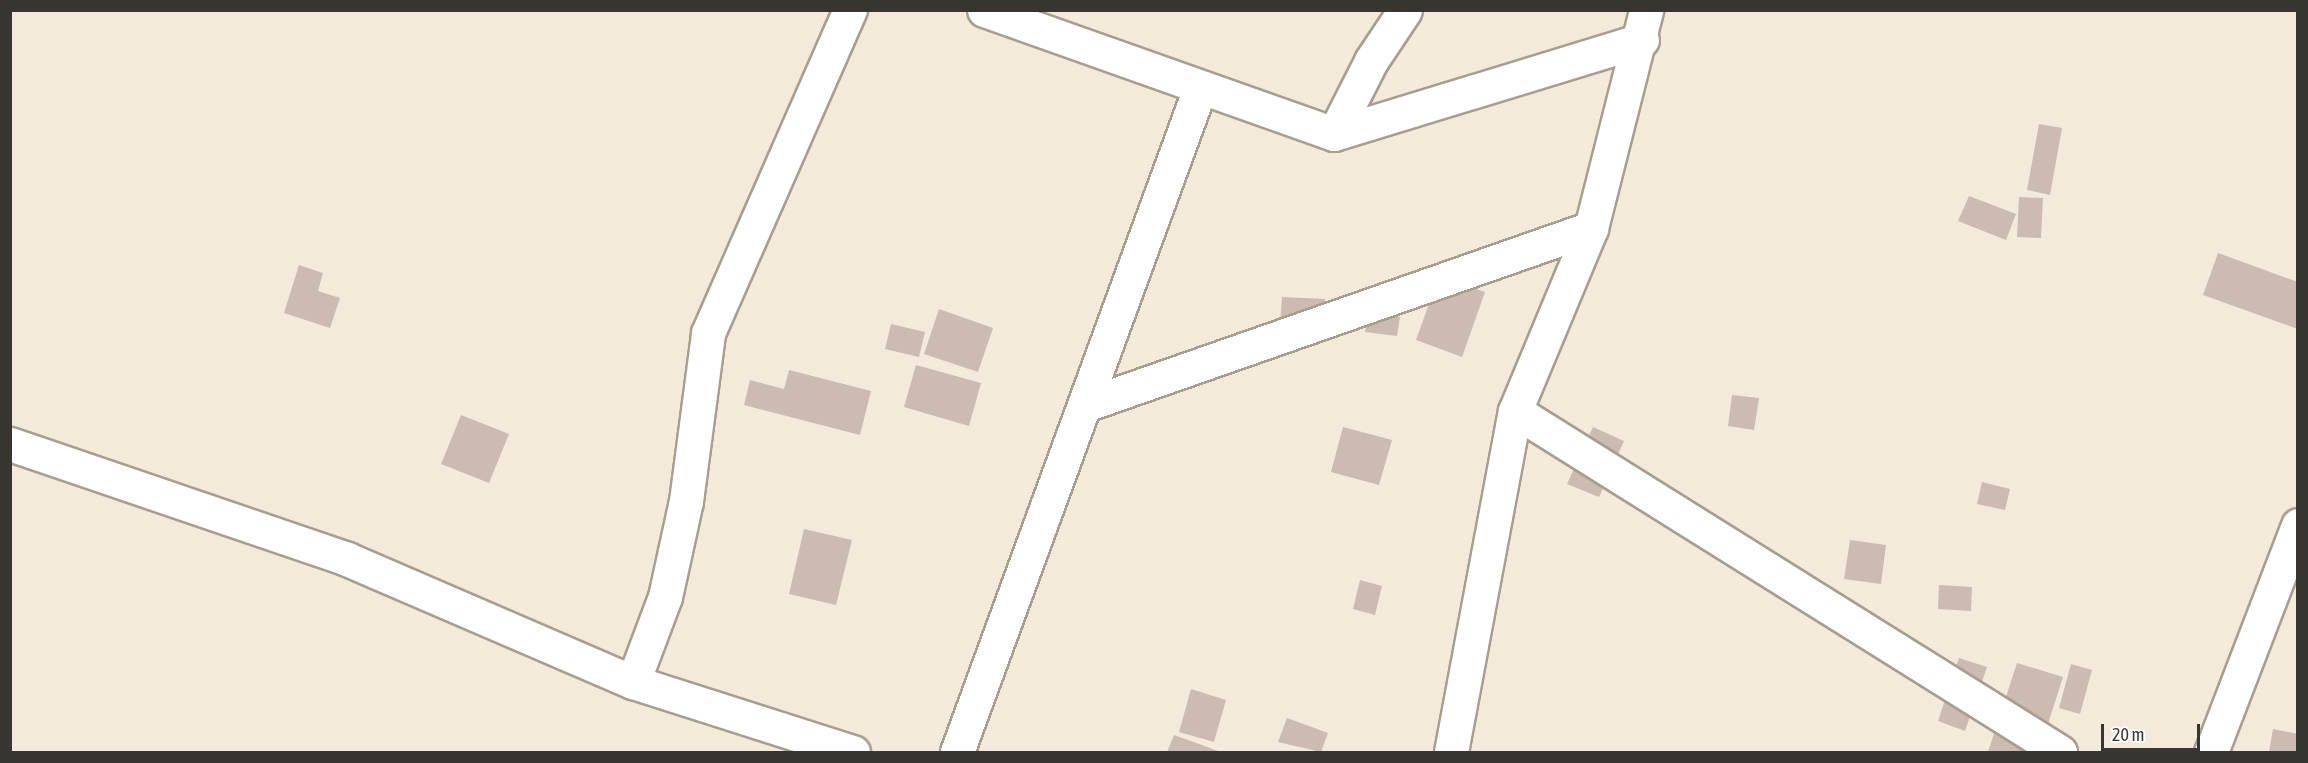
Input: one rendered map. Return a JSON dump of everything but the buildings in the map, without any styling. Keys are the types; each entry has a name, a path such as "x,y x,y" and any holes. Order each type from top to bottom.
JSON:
{"street":[{"path":"633,682 665,597 677,544 708,333 850,10"},
{"path":"984,10 1334,134 1644,25"},
{"path":"1334,134 1371,61 1405,10"},
{"path":"1451,753 1515,411 1591,228 1644,25"},
{"path":"957,753 1200,88"},
{"path":"1085,405 1591,228"},
{"path":"1515,411 2060,753"},
{"path":"10,444 347,559 633,682 853,753"},
{"path":"2211,753 2298,525"}]}
